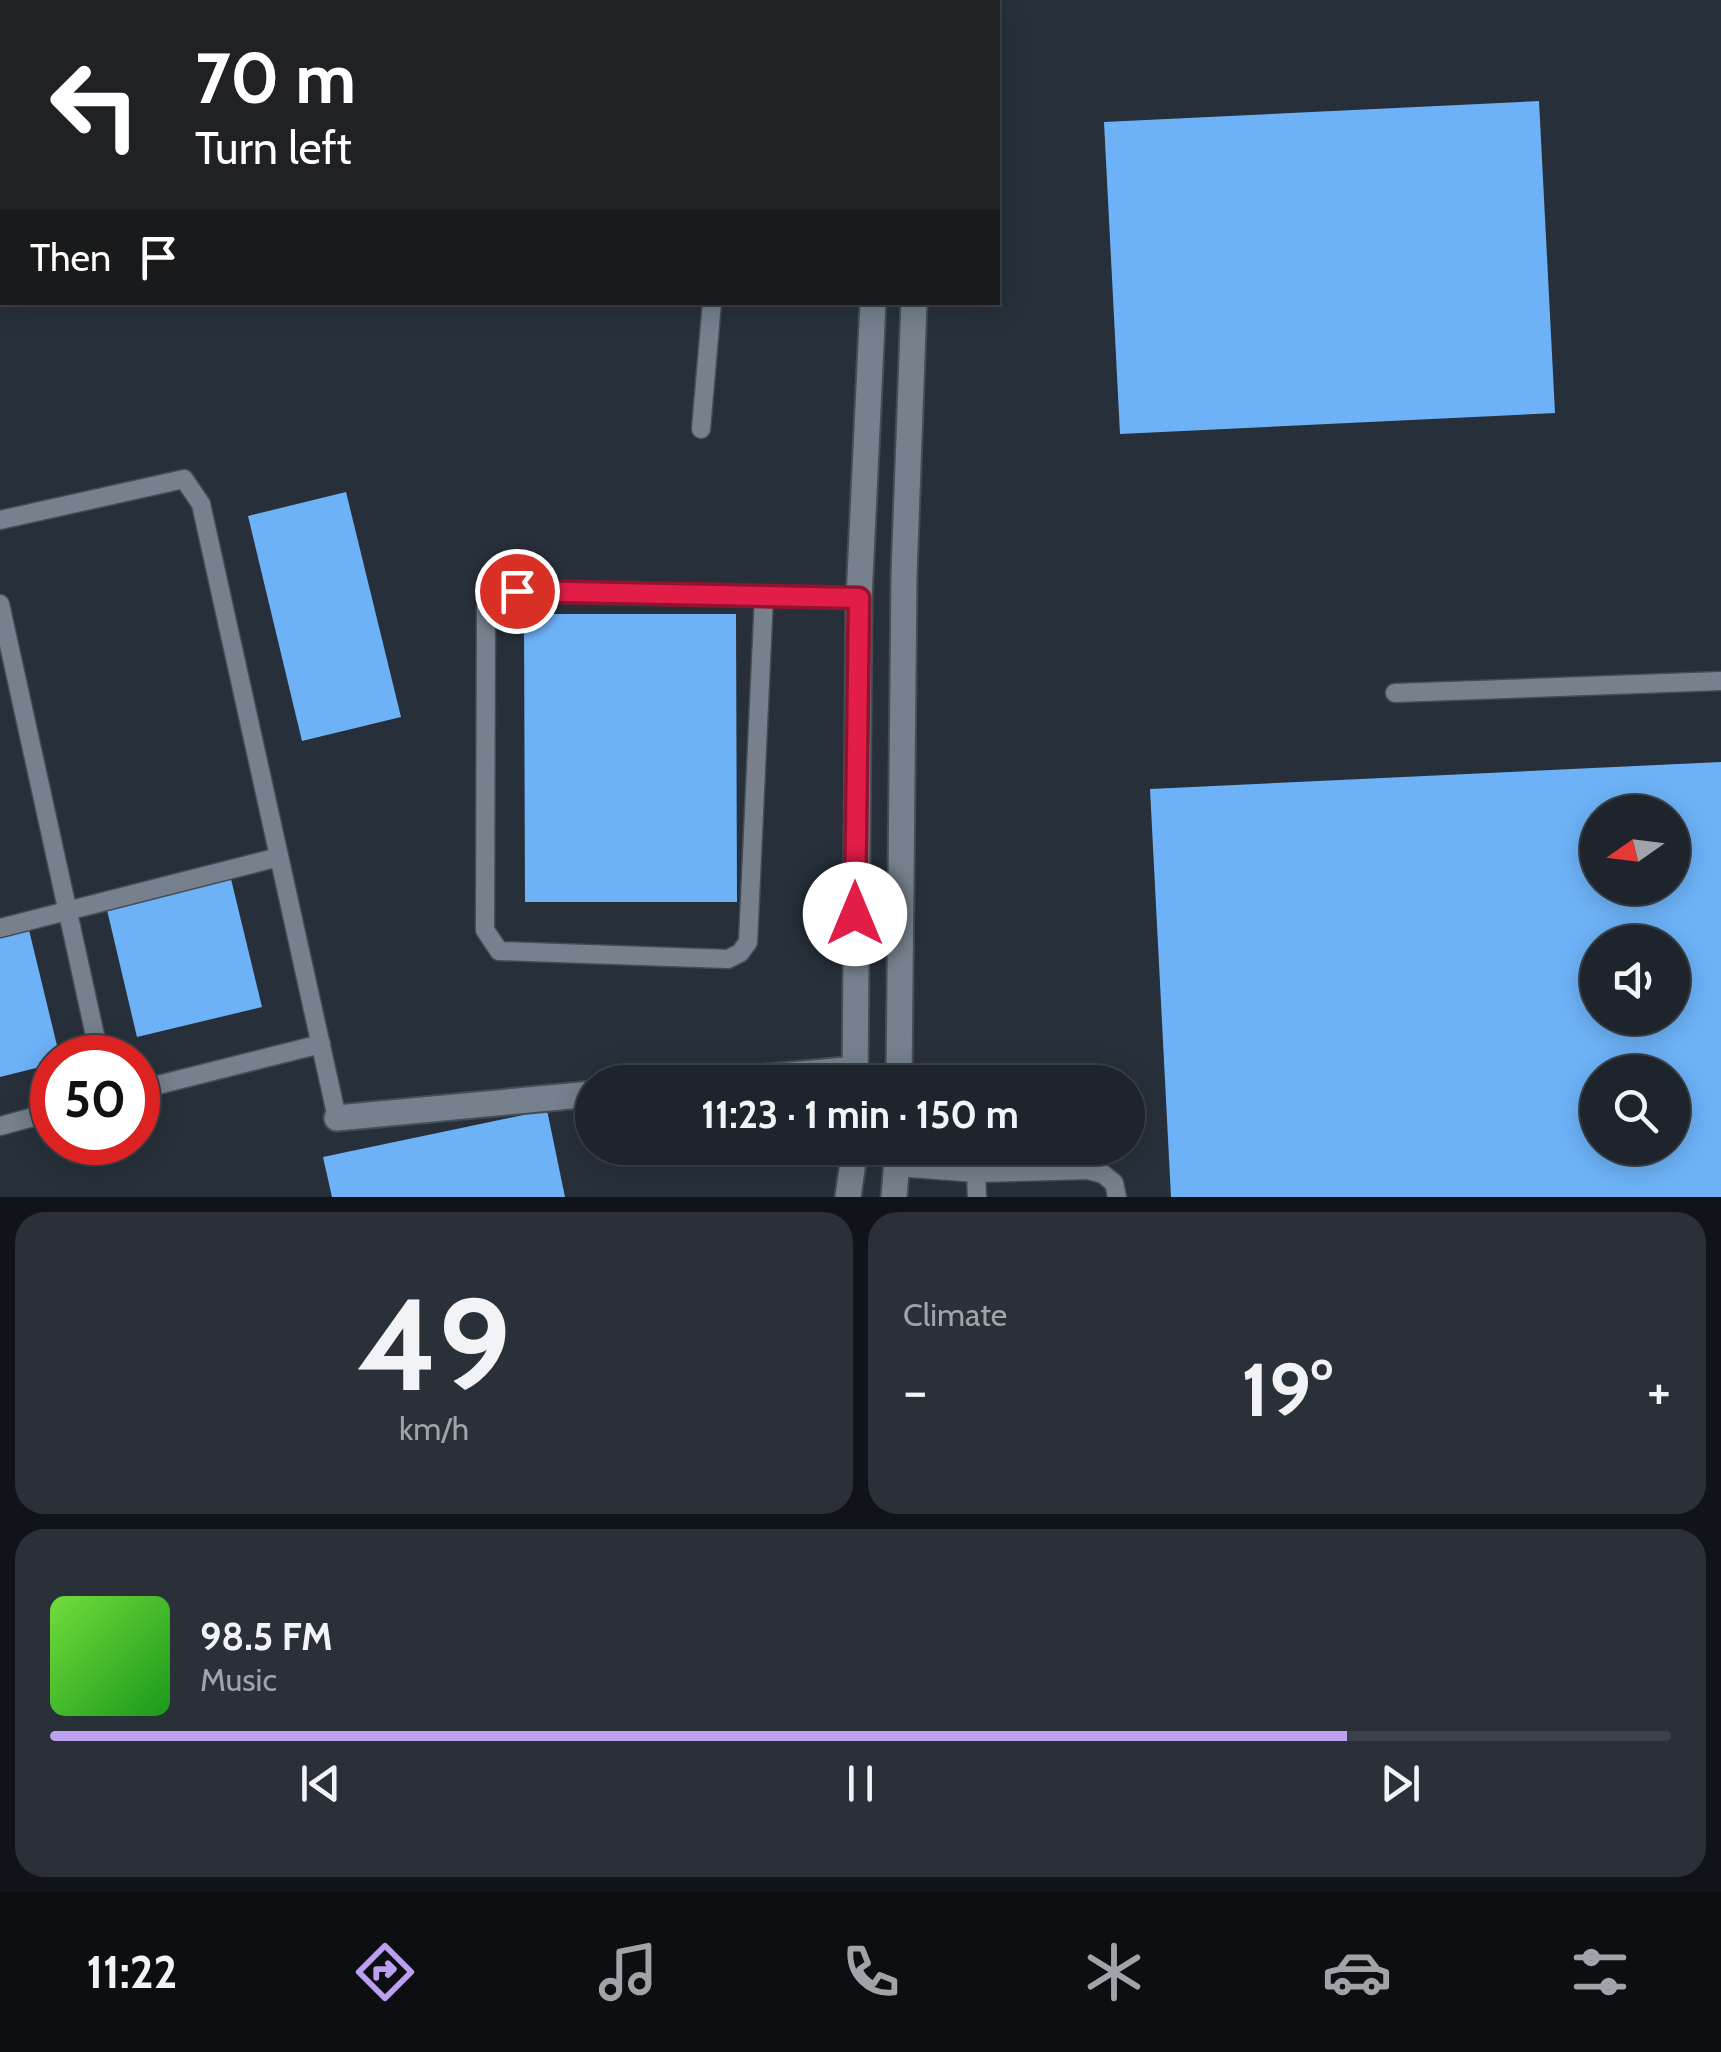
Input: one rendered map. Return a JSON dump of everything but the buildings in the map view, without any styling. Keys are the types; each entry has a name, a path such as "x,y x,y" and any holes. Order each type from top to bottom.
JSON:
{"main road":[{"path":"856,1065 859,598 873,305"},
{"path":"898,1065 904,575 914,305"},
{"path":"338,1118 575,1096"},
{"path":"848,1197 852,1165"},
{"path":"894,1197 897,1165"}],"lane":[{"path":"701,429 712,305"},
{"path":"0,520 184,479 200,504 338,1118"},
{"path":"764,596 748,942 740,953 728,959 499,951 486,930 486,608 500,596 517,591 764,596 859,598"},
{"path":"0,604 95,1035"},
{"path":"1396,693 1721,681"},
{"path":"0,928 279,857"},
{"path":"160,1084 321,1044"},
{"path":"0,1126 30,1118"},
{"path":"937,1165 976,1173 1088,1170 1103,1174 1114,1183 1117,1197"},
{"path":"976,1173 977,1197"}],"route":[{"path":"517,591 859,598 855,914"}]}
